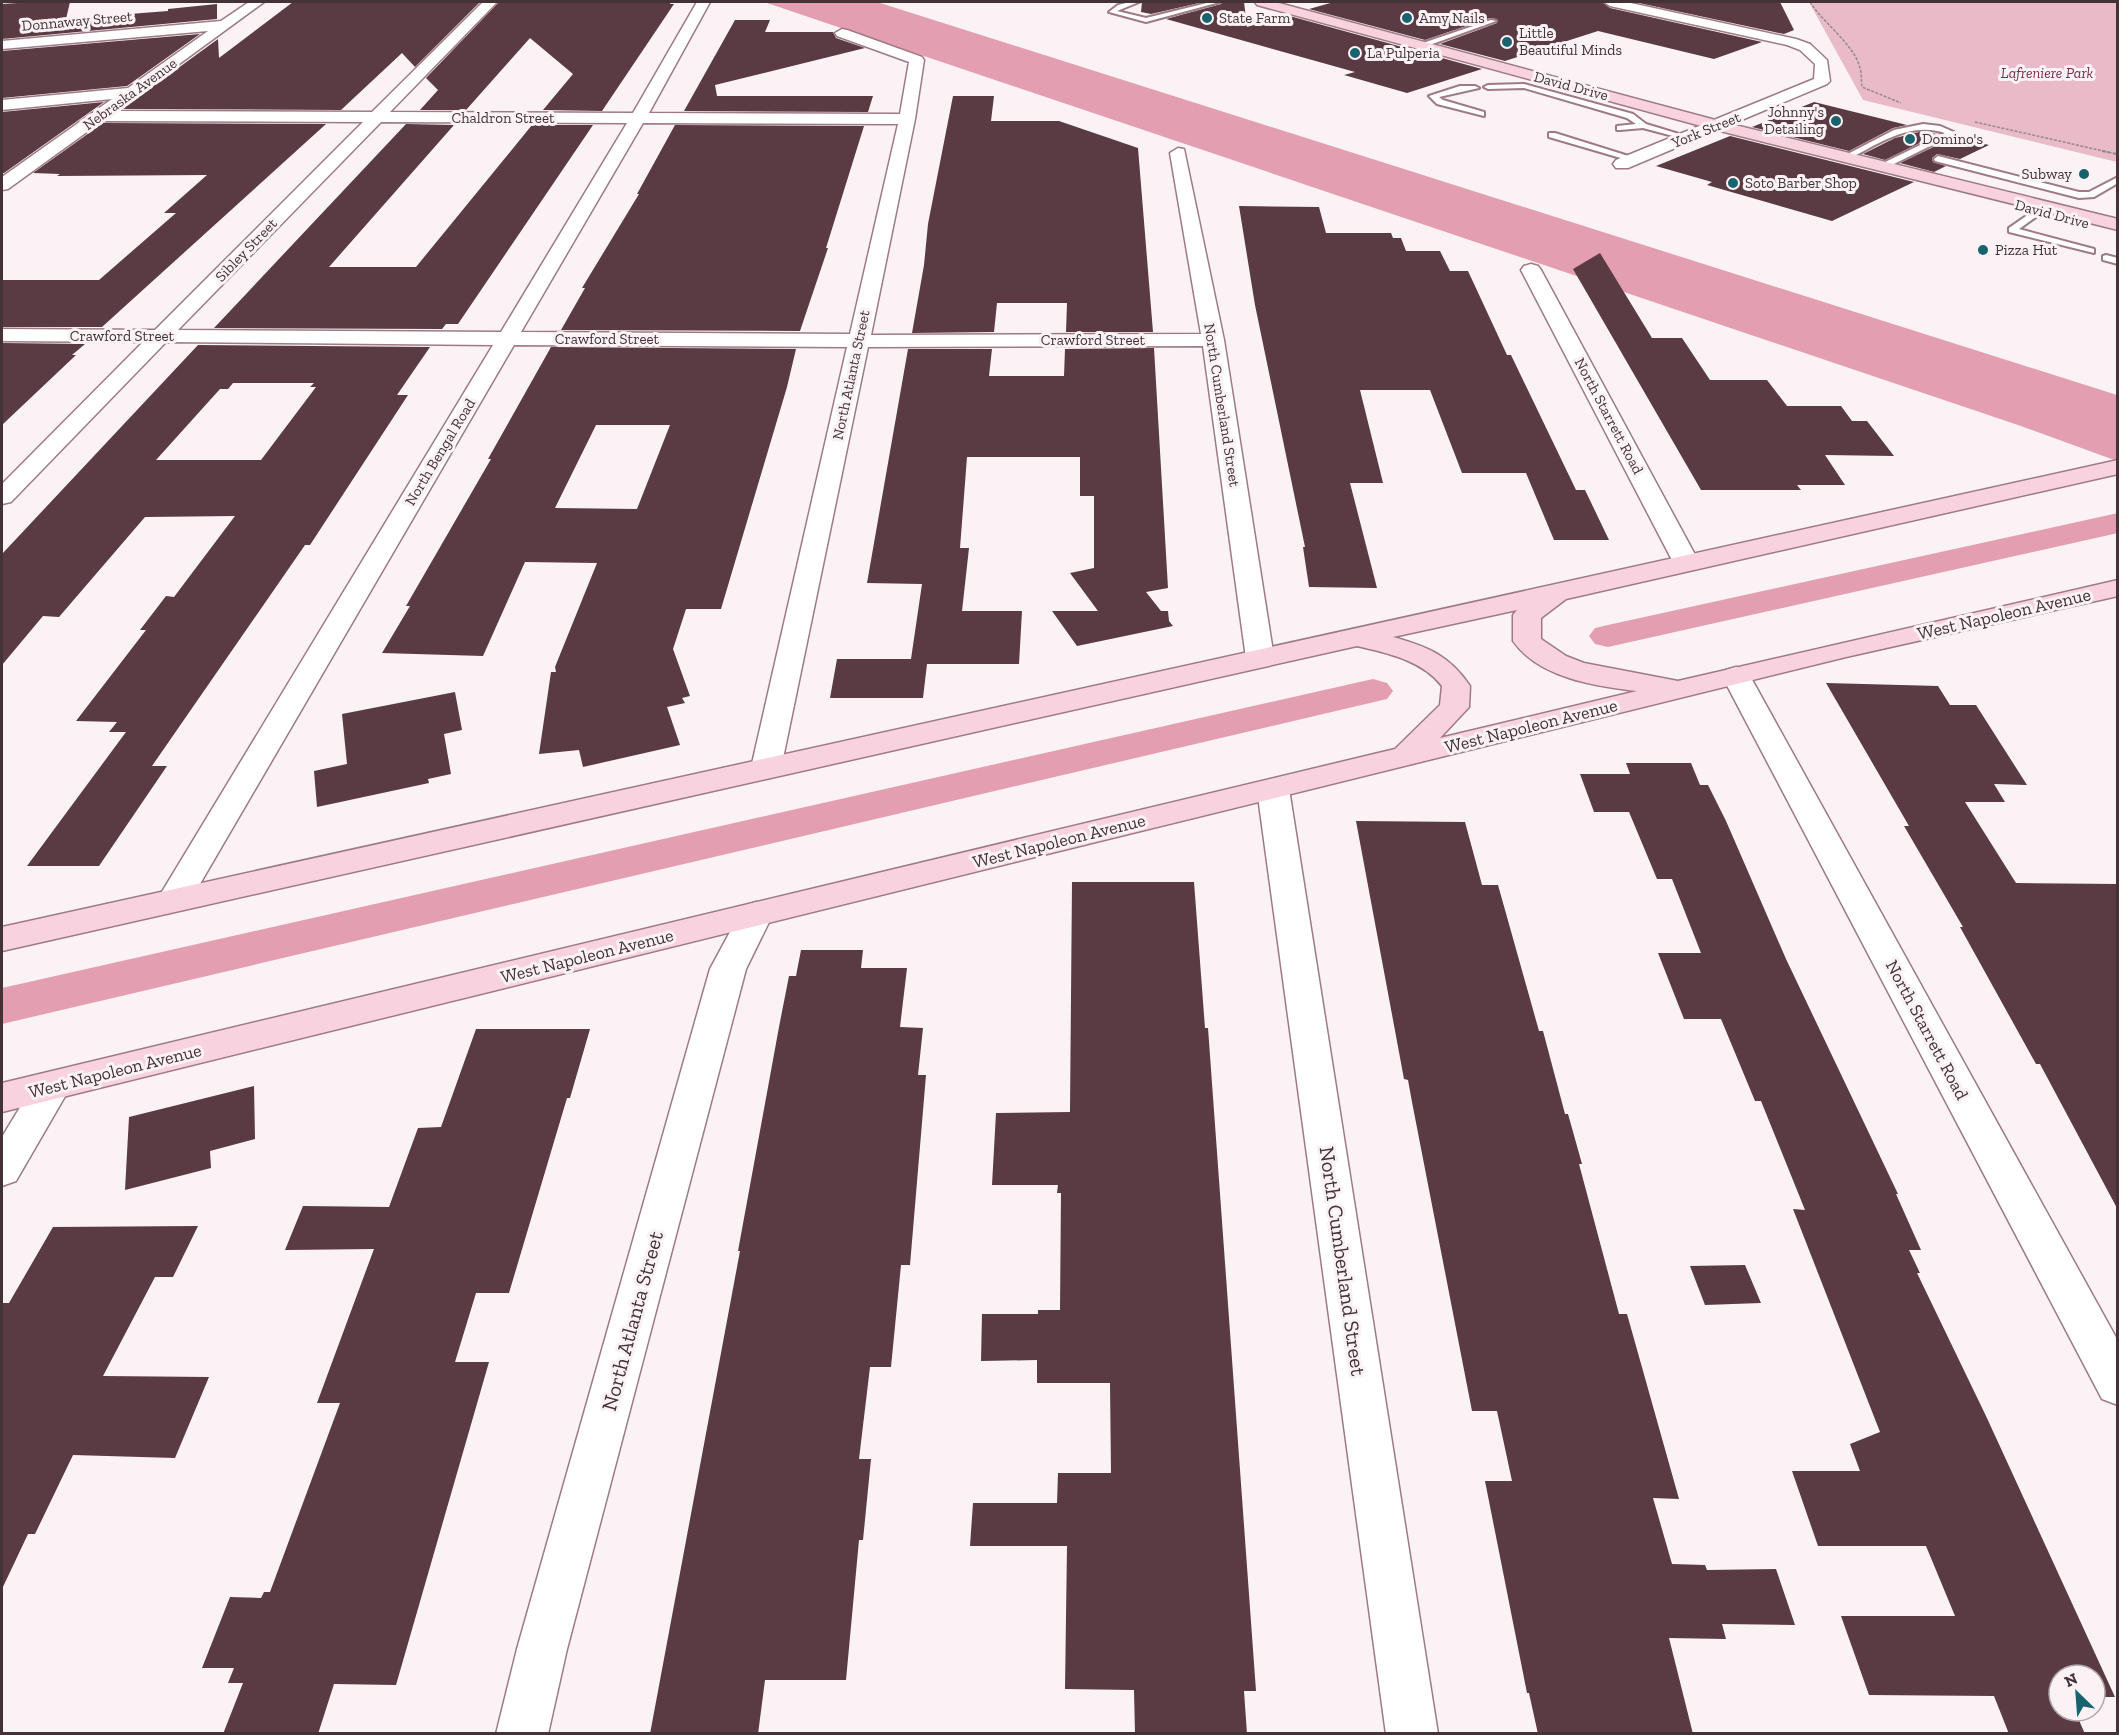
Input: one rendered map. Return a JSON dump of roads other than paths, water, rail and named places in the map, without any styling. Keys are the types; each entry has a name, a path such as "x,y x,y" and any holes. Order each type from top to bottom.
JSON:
{"main road":[{"name":"David Drive","path":"1262,2 1844,158 1879,153 2012,201 2118,232"},
{"name":"David Drive","path":"2042,209 2118,225"},
{"path":"2,939 2118,466"},
{"name":"West Napoleon Avenue","path":"2,1098 1736,676 2118,588"},
{"path":"1560,590 1527,615 1527,641 1538,653 1572,669 1683,689"},
{"path":"1353,637 1388,643 1404,650 1443,669 1456,686 1454,708 1404,757"}],"street":[{"name":"Nebraska Avenue","path":"4,182 257,2"},
{"name":"Sibley Street","path":"2,498 490,2"},
{"name":"North Bengal Road","path":"174,900 638,118 703,2"},
{"name":"York Street","path":"1610,2 1699,15 1805,47 1822,63 1822,81 1628,162"},
{"name":"Donnaway Street","path":"2,45 226,24"},
{"name":"North Atlanta Street","path":"766,768 907,119 917,60 842,33"},
{"path":"2,105 133,92"},
{"name":"Chaldron Street","path":"98,116 907,119"},
{"name":"North Cumberland Street","path":"1178,153 1214,340 1260,658"},
{"name":"North Starrett Road","path":"1532,270 1686,562"},
{"name":"Crawford Street","path":"2,335 858,341 1214,340"},
{"name":"North Starrett Road","path":"1736,676 2116,1379"},
{"name":"North Cumberland Street","path":"1273,789 1412,1734"},
{"name":"North Atlanta Street","path":"522,1734 542,1649 728,969 756,915"},
{"path":"2,1170 52,1086"}],"lane":[{"path":"1137,2 1120,6 1112,12 1146,20 1217,2"},
{"path":"1421,45 1493,21"},
{"path":"1504,96 1492,87 1524,86 1630,116 1643,126"},
{"path":"1475,87 1460,88 1433,96 1440,102 1481,114"},
{"path":"1620,128 1643,126 1688,138"},
{"path":"1844,158 1879,153 1907,155 1952,133 1934,127 1910,126 1879,153"},
{"path":"1552,135 1628,162"},
{"path":"1879,153 1907,155"},
{"path":"1938,159 2079,195 2091,195 2118,179"},
{"path":"2012,201 2042,185"},
{"path":"2042,209 2012,230 2091,251"},
{"path":"2106,258 2118,261"}],"waterway":[{"path":"1608,636 2118,523"},
{"path":"2,1006 1373,691"}],"place":[{"name":"State Farm","path":"1207,18"},
{"name":"Amy Nails","path":"1407,18"},
{"name":"Little Beautiful Minds","path":"1507,42"},
{"name":"La Pulperia","path":"1355,53"},
{"name":"Johnny's Detailing","path":"1836,121"},
{"name":"Domino's","path":"1910,139"},
{"name":"Subway","path":"2084,174"},
{"name":"Soto Barber Shop","path":"1733,183"},
{"name":"Pizza Hut","path":"1983,250"}],"park label":[{"name":"Lafreniere Park","path":"2047,73"}]}
